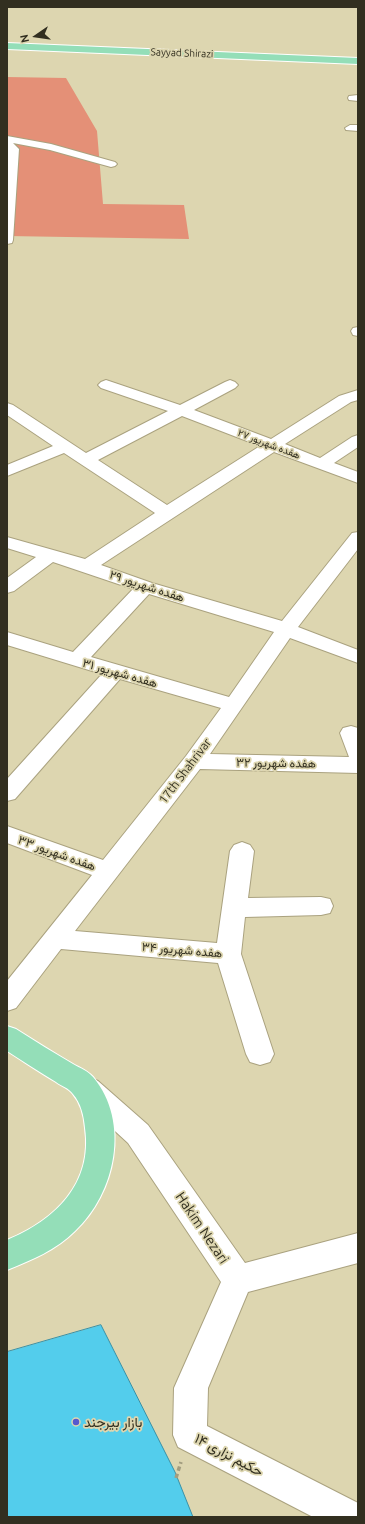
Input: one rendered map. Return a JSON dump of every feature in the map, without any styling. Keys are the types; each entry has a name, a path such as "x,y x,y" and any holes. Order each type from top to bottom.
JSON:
{"main road":[{"name":"Sayyad Shirazi","path":"7,46 358,61"},
{"path":"7,1037 83,1085 94,1104 100,1125 101,1148 96,1171 87,1193 72,1215 52,1233 28,1247 7,1255"}],"street":[{"path":"7,138 51,147 112,164"},
{"path":"7,144 13,150 7,240"},
{"name":"هفده شهریور ۲۷","path":"106,385 180,410 358,478"},
{"path":"87,459 230,385"},
{"path":"87,566 345,399 358,395"},
{"path":"7,408 87,459 167,513"},
{"path":"321,464 358,440"},
{"path":"7,471 67,446"},
{"name":"هفده شهریور ۲۹","path":"7,542 87,566 145,587 286,629 358,657"},
{"name":"17th Shahrivar","path":"7,1000 194,761 234,706 286,629 356,543"},
{"path":"7,587 50,555"},
{"path":"76,660 145,587"},
{"name":"هفده شهریور ۳۱","path":"7,638 76,660 234,706"},
{"path":"7,793 116,671"},
{"path":"350,733 358,754"},
{"name":"هفده شهریور ۳۲","path":"194,761 358,765"},
{"name":"هفده شهریور ۳۳","path":"7,834 107,871"},
{"path":"228,954 242,851"},
{"path":"235,908 321,906"},
{"name":"هفده شهریور ۳۴","path":"55,938 228,954 260,1054"},
{"name":"Hakim Nezari","path":"83,1085 138,1134 238,1280"},
{"path":"238,1280 358,1248"},
{"name":"حکیم نزاری ۱۴","path":"238,1280 191,1388 190,1435 349,1517"}],"path":[{"path":"175,1482 190,1435"}],"shaded area":[{"path":"7,77 66,78 97,131 103,204 184,205 189,239 7,236"}],"building":[{"name":"بازار بیرجند","path":"101,1325 175,1472 193,1517 7,1517 7,1352"}],"place":[{"name":"بازار بیرجند","path":"76,1422"}]}
